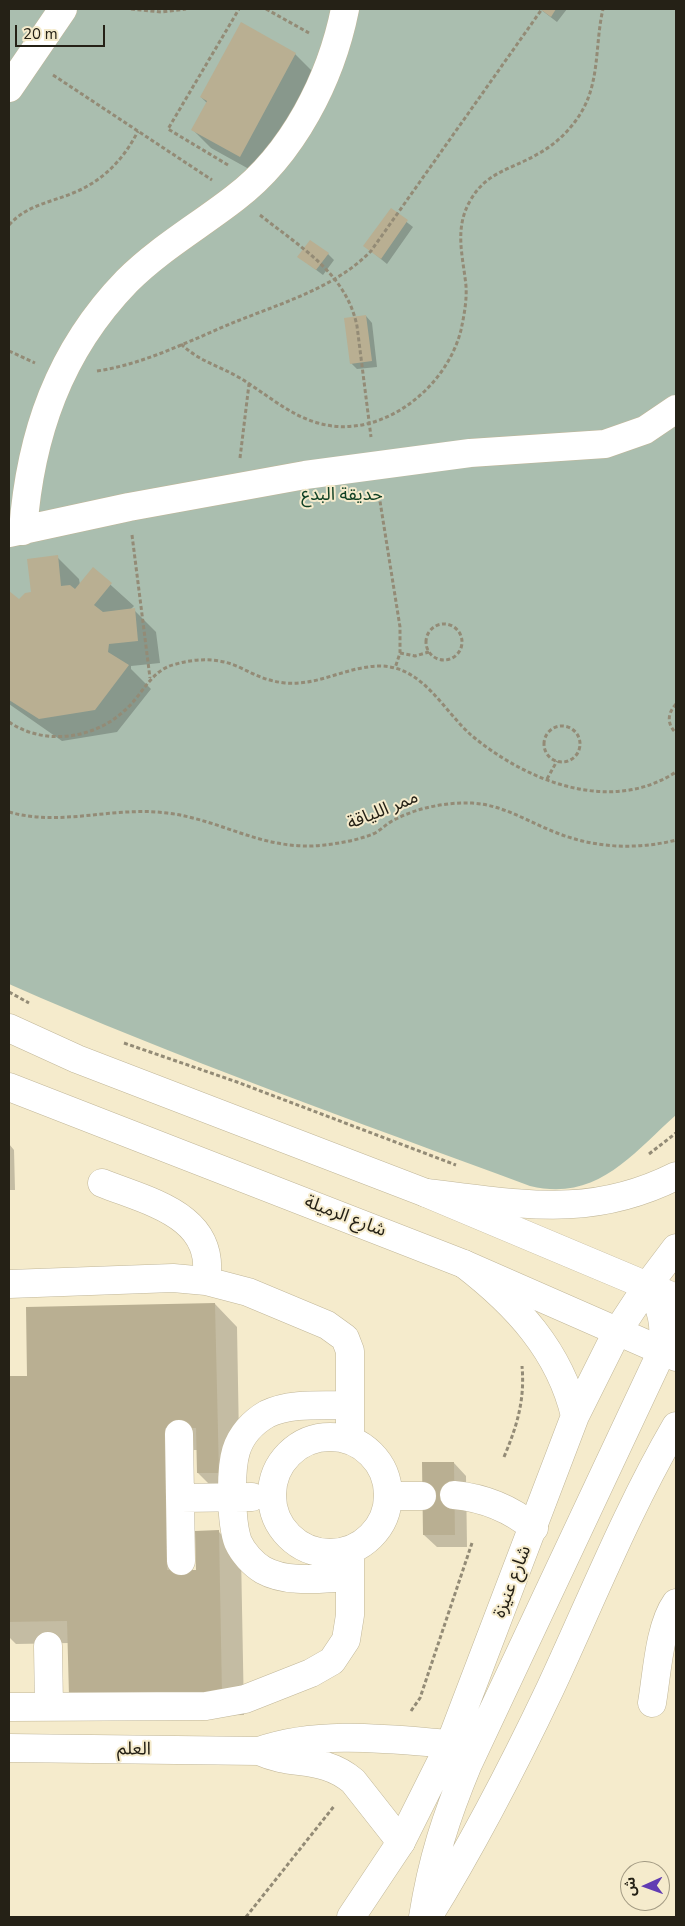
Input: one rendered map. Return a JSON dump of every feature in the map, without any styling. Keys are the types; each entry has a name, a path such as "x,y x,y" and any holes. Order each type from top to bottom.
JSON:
{"street":[{"path":"9,88 64,9"},
{"path":"345,9 335,48 311,103 296,129 246,189 175,241 127,281 90,325 62,372 38,435 16,532 129,507 236,487 374,465 470,453 605,444 645,430 676,409"},
{"path":"9,1028 77,1059 426,1193 676,1298"},
{"name":"شارع الرميلة","path":"9,1087 464,1264 669,1354"},
{"path":"426,1193 546,1206 574,1205 618,1199 657,1186 676,1176"},
{"path":"102,1183 169,1211 190,1224 198,1234 205,1250 208,1269 206,1281"},
{"name":"شارع عنيزة","path":"351,1917 400,1842 450,1744 534,1528 575,1416 617,1332 648,1285 676,1248"},
{"path":"464,1264 507,1300 538,1334 561,1373 575,1416"},
{"path":"9,1284 172,1278 206,1281 248,1292 340,1333 348,1344 350,1351 350,1440"},
{"path":"423,1917 431,1868 449,1810 468,1764 669,1354 663,1316 657,1300 648,1285"},
{"path":"350,1405 281,1410 258,1420 248,1429 236,1451 233,1470 235,1531 244,1553 262,1570 286,1577 350,1578"},
{"path":"428,1917 456,1872 518,1755 629,1513 676,1426"},
{"path":"180,1434 181,1561"},
{"path":"326,1436 350,1440 374,1456 386,1482 388,1496 381,1523 363,1544 350,1550 326,1553 302,1547 284,1531 277,1520 271,1496 272,1484 283,1461 301,1444 326,1436"},
{"path":"454,1495 476,1498 501,1506 515,1512 534,1528"},
{"path":"181,1498 271,1496"},
{"path":"388,1496 422,1496"},
{"path":"9,1707 219,1704 245,1699 311,1674 332,1660 346,1640 349,1628 350,1550"},
{"path":"652,1703 665,1629 676,1603"},
{"path":"48,1646 49,1707"},
{"name":"العلم","path":"9,1748 259,1751 299,1741 374,1738 450,1744"},
{"name":"العلم","path":"259,1751 278,1759 327,1765 343,1773 352,1781 400,1842"}],"path":[{"path":"131,9 161,12 186,9"},
{"path":"239,9 168,129 246,189 336,279 354,309 374,465 400,627 400,653 395,668"},
{"path":"266,9 335,48"},
{"path":"9,350 62,372 84,374 129,365 336,279 371,251 542,9"},
{"path":"181,344 202,361 239,377 304,418 319,424 336,427 370,424 410,404 431,384 452,353 460,332 465,310 466,287 460,249 460,233 469,202 478,188 490,177 550,147 582,112 594,82 603,9"},
{"path":"29,59 138,131 246,189"},
{"path":"9,225 30,208 72,194 105,175 130,148 138,131"},
{"path":"236,487 249,384"},
{"path":"129,507 150,678"},
{"path":"400,653 415,656 429,652 442,660 456,656 462,644 461,636 450,626 436,626 427,638 429,652"},
{"path":"9,722 30,732 50,736 70,736 91,732 109,723 125,710 150,678 159,671 173,664 205,659 221,661 255,676 285,683 322,680 368,667 395,668 420,681 457,721 496,753 547,779 569,787 610,793 650,785 676,772"},
{"path":"676,704 671,710 669,718 670,726 676,733"},
{"path":"559,726 567,726 579,737 578,753 572,759 565,762 557,761 545,751 544,742 546,735 559,726"},
{"path":"547,779 557,761"},
{"name":"ممر اللياقة","path":"9,812 40,818 63,818 138,811 167,813 196,819 248,838 298,846 349,841 373,834 391,821 411,812 452,803 473,804 512,812 557,833 585,842 610,846 635,846 676,840"},
{"path":"9,992 37,1006"},
{"path":"123,1043 237,1082 461,1167"},
{"path":"644,1158 676,1133"},
{"path":"504,1457 518,1421 522,1403 524,1384 521,1366"},
{"path":"406,1714 420,1698 472,1543"},
{"path":"246,1917 337,1803"}],"green space":[{"name":"حديقة البدع","path":"9,9 676,9 676,1115 628,1159 611,1172 594,1181 575,1187 554,1189 530,1186 202,1064 9,984"}],"building":[{"path":"540,9 556,9 551,17"},
{"path":"241,22 296,53 240,157 191,130 207,101 200,97"},
{"path":"391,208 408,220 381,259 363,246"},
{"path":"310,240 329,253 316,270 297,257"},
{"path":"366,315 372,361 350,364 344,318"},
{"path":"58,555 61,586 70,585 75,589 93,567 112,583 94,605 103,612 135,608 138,641 109,644 108,652 129,665 95,710 39,719 9,700 9,591 19,599 25,593 31,592 27,559"},
{"path":"215,1303 219,1473 197,1473 196,1428 165,1428 167,1570 196,1570 195,1531 219,1530 222,1693 69,1696 67,1621 9,1622 9,1376 27,1376 26,1307"},
{"path":"422,1462 454,1462 455,1535 423,1535"}]}
